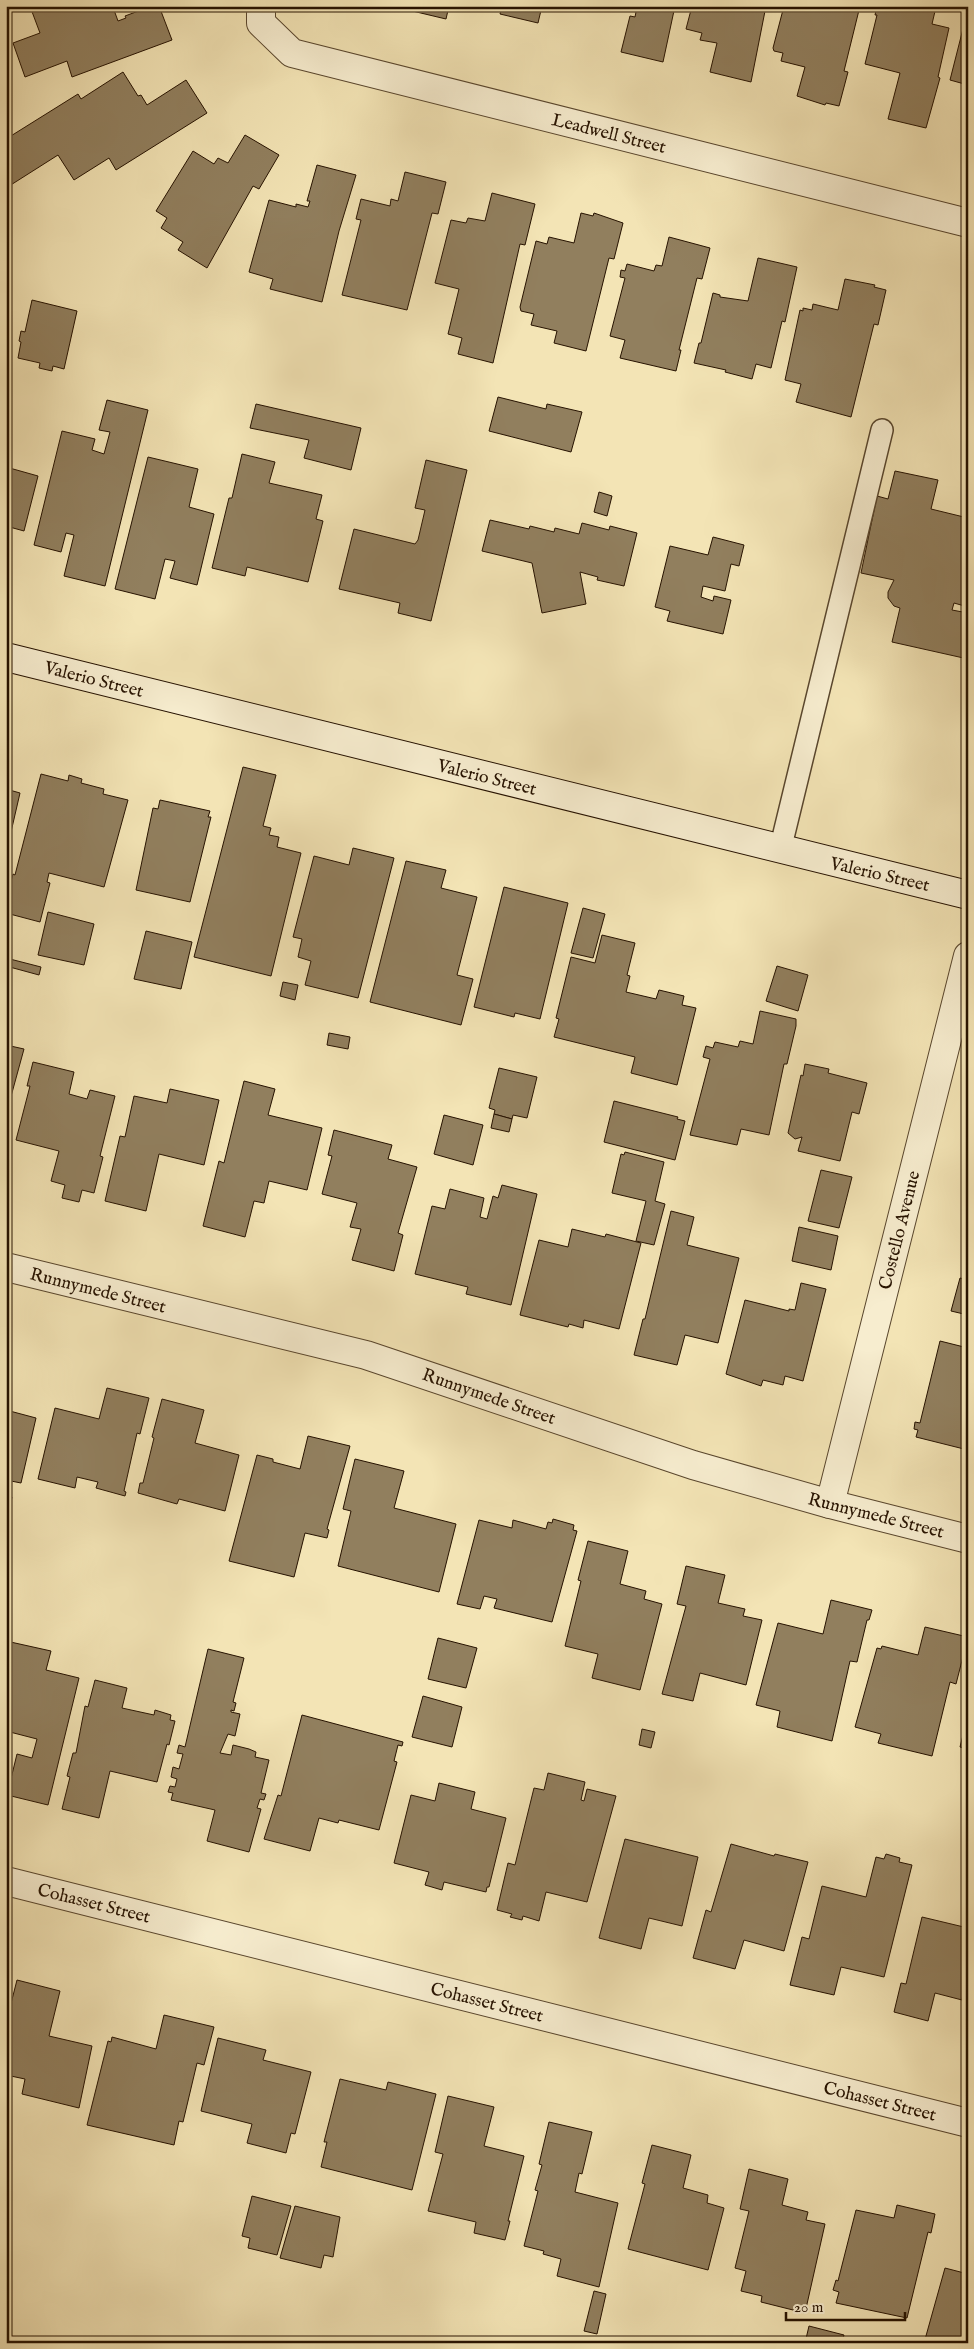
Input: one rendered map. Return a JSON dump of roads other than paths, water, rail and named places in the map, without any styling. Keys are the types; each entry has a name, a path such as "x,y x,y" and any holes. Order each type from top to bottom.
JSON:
{"street":[{"name":"Leadwell Street","path":"261,15 292,53 968,223"},
{"name":"Valerio Street","path":"6,657 968,895"},
{"name":"Costello Avenue","path":"830,1504 968,956"},
{"name":"Runnymede Street","path":"6,1268 366,1354 693,1464 830,1504 968,1538"},
{"name":"Cohasset Street","path":"6,1881 968,2123"}],"lane":[{"path":"780,850 882,430"}]}
